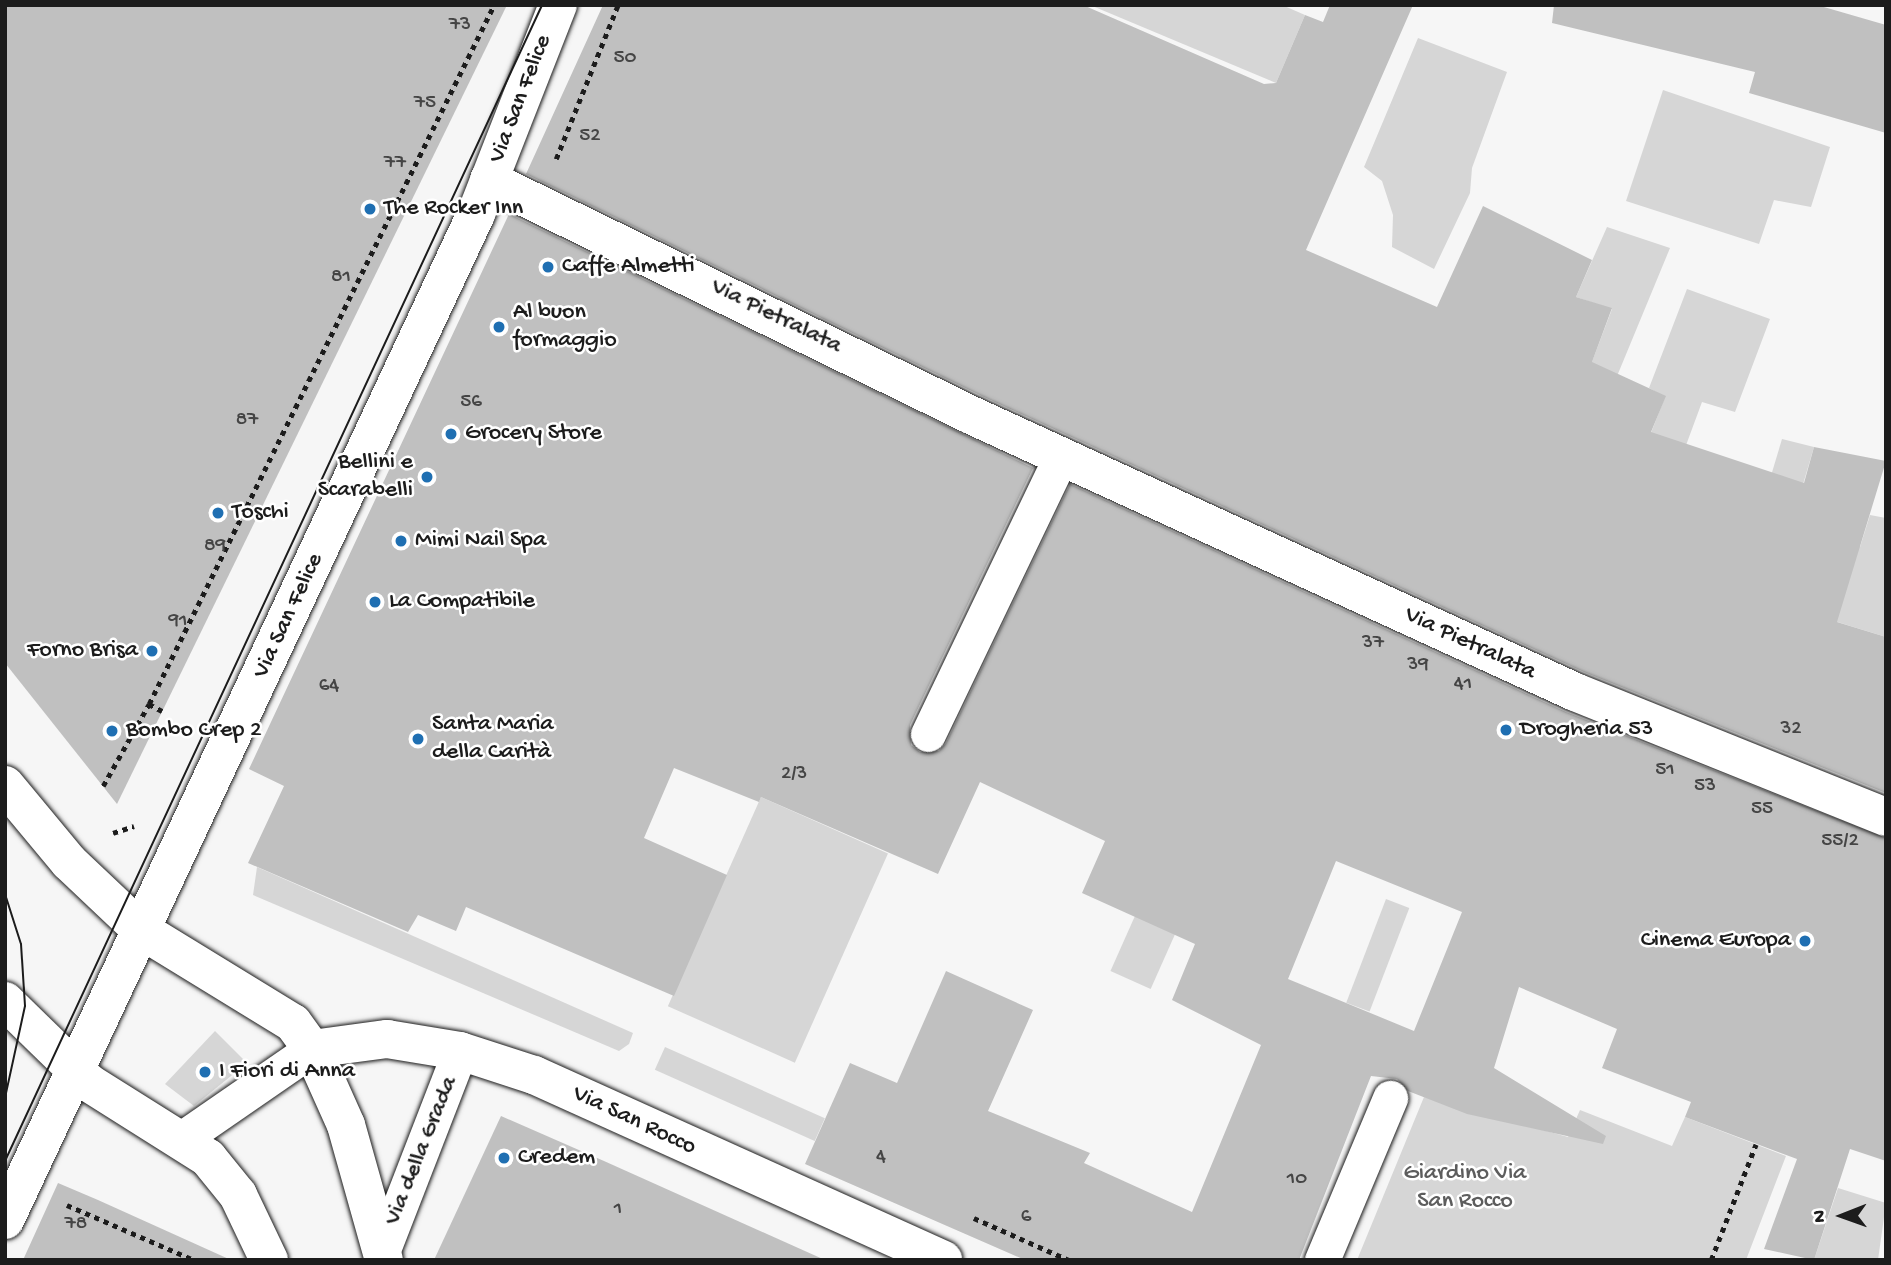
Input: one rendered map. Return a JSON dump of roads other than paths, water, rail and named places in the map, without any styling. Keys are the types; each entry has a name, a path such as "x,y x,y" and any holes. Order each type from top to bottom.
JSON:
{"street":[{"name":"Via San Felice","path":"5,1220 489,180 558,5"},
{"name":"Via Pietralata","path":"489,180 1061,456 1576,692 1886,817"},
{"name":"Via della Grada","path":"5,785 69,862 141,930 271,1005 312,1049 346,1125 383,1256"},
{"path":"5,1001 74,1071 180,1140 223,1174 269,1260"},
{"name":"Via San Rocco","path":"312,1049 370,1039 460,1051 534,1075 943,1260"}],"lane":[{"path":"928,734 1061,456"},
{"path":"180,1140 312,1049"},
{"name":"Via della Grada","path":"383,1256 460,1051"},
{"path":"1322,1260 1390,1098"}],"tram line":[{"path":"5,1161 542,5"},
{"path":"5,894 21,944 25,1006 5,1098"}],"place":[{"name":"The Rocker Inn","path":"370,209"},
{"name":"Caffe Almetti","path":"548,267"},
{"name":"Al buon formaggio","path":"499,327"},
{"name":"Grocery Store","path":"451,434"},
{"name":"Bellini e Scarabelli","path":"427,477"},
{"name":"Toschi","path":"218,513"},
{"name":"Mimi Nail Spa","path":"401,541"},
{"name":"La Compatibile","path":"375,602"},
{"name":"Forno Brisa","path":"152,651"},
{"name":"Drogheria 53","path":"1506,730"},
{"name":"Bombo Crep 2","path":"112,731"},
{"name":"Santa Maria della Carità","path":"418,739"},
{"name":"Cinema Europa","path":"1805,941"},
{"name":"I Fiori di Anna","path":"205,1072"},
{"name":"Credem","path":"504,1158"}],"park label":[{"name":"Giardino Via San Rocco","path":"1465,1188"}]}
